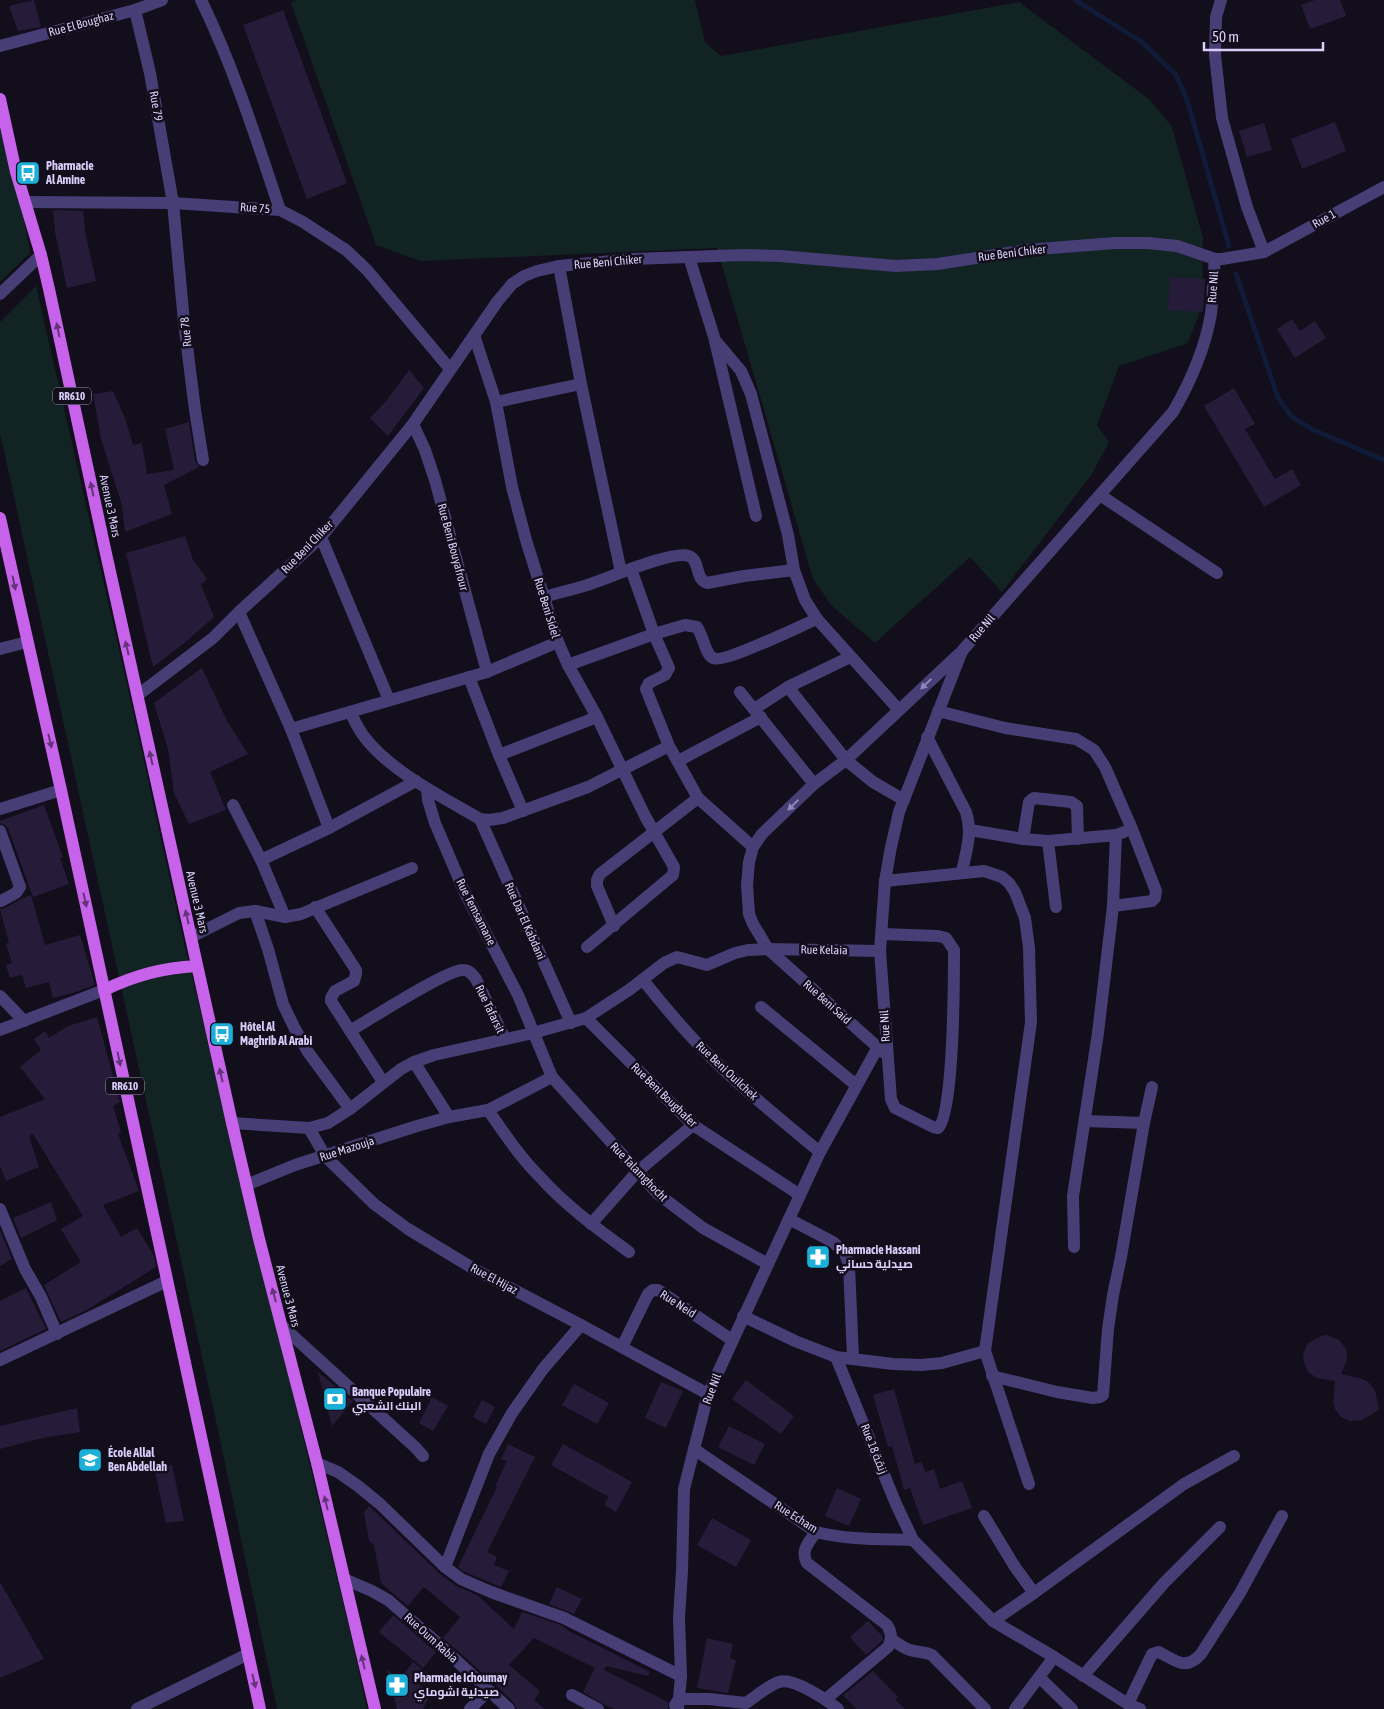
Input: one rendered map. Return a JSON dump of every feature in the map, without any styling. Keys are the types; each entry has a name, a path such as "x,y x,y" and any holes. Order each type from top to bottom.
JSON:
{"main road":[{"name":"Avenue 3 Mars","path":"0,99 16,172 41,255 246,1185 317,1463 374,1709"},
{"name":"RR610","path":"0,518 61,790 260,1709"},
{"path":"104,990 149,972 197,966"}],"street":[{"name":"Rue El Boughaz","path":"0,46 136,10 162,0"},
{"path":"201,0 242,94 280,210"},
{"path":"1220,0 1216,17 1216,54 1222,118 1246,207 1264,252"},
{"name":"Rue 79","path":"136,10 150,73 173,203"},
{"name":"Rue 1","path":"1264,252 1384,187"},
{"name":"Rue 75","path":"25,202 173,203 280,210 303,222 346,250 367,270 450,369"},
{"name":"Rue 78","path":"173,203 192,391 203,460"},
{"name":"Rue Beni Chiker","path":"138,696 212,638 320,537 413,424 497,302 512,284 531,274 559,266 633,259 744,255 780,256 896,266 938,264 1026,250 1115,243 1148,243 1177,246 1215,259 1264,252"},
{"path":"0,294 41,255"},
{"path":"690,257 715,340 756,516"},
{"name":"Rue Nil","path":"677,1706 681,1676 678,1618 682,1571 684,1489 708,1394 820,1152 856,1085 882,1051 880,951 885,881 891,847 904,800 927,738 962,651 1173,412 1188,386 1200,357 1211,314 1215,259"},
{"path":"559,266 581,384 626,571 669,668 665,675 649,683 646,689 669,746 698,798 753,847 762,834 814,784 846,760 962,651"},
{"name":"Rue Beni Sidel","path":"474,335 496,402 512,487 526,540 558,642 568,665 597,717 622,771 674,867 673,875 614,926"},
{"path":"715,340 740,371 751,394 788,535 794,570 806,600 817,618 850,657 900,710"},
{"path":"496,402 581,384"},
{"name":"Rue Beni Bouyafrour","path":"413,424 425,450 434,480 487,672"},
{"path":"1100,495 1218,572"},
{"path":"320,537 389,700"},
{"path":"544,597 680,555 689,556 694,560 698,575 707,584 744,576 794,570"},
{"path":"239,612 290,729 329,828"},
{"path":"568,665 684,625 694,626 700,630 709,655 716,659 721,659 817,618"},
{"path":"0,650 27,642"},
{"path":"290,729 487,672 558,642"},
{"path":"678,761 757,713 788,687 850,657"},
{"path":"469,677 523,811"},
{"path":"788,687 846,760 873,782 904,800"},
{"path":"740,692 814,784"},
{"path":"938,711 1005,728 1066,737 1086,744 1100,757 1132,829 1156,894 1152,901 1113,906"},
{"path":"350,712 372,747 422,785 480,819 495,820 588,788 669,746"},
{"path":"499,755 597,717"},
{"path":"927,738 966,812 970,830 962,872"},
{"path":"261,860 422,785"},
{"name":"Rue Temsamane","path":"422,785 435,823 466,893 518,995 552,1077"},
{"path":"0,809 61,790"},
{"path":"587,947 614,926 597,886 597,880 604,870 698,798"},
{"path":"1023,839 1029,802 1034,798 1075,804 1077,806 1078,839"},
{"path":"233,805 261,860 286,918"},
{"name":"Rue Dar El Kabdani","path":"480,819 571,1023"},
{"path":"970,830 1023,839 1048,841 1116,835 1132,829"},
{"path":"0,831 20,887 16,893 1,901"},
{"path":"1074,1247 1073,1196 1098,1033 1113,906 1116,835"},
{"path":"1048,841 1056,907"},
{"name":"Rue Beni Said","path":"753,847 749,862 747,885 749,914 768,949 882,1051"},
{"path":"191,937 239,913 255,912 286,918 301,914 412,868"},
{"path":"885,881 984,871 1002,878 1015,892 1025,918 1030,963 1031,1022 985,1351 1029,1484"},
{"path":"315,907 356,970 354,981 335,991 330,998 332,1004 383,1082"},
{"path":"255,912 268,949 283,1004 294,1027 308,1052 350,1109"},
{"path":"882,934 938,936 946,938 954,950 949,1091 944,1120 938,1128 900,1111 892,1104 882,1051"},
{"name":"Rue Kelaia","path":"308,1128 328,1123 350,1109 383,1082 414,1062 434,1055 505,1040 586,1018 643,980 664,963 677,957 707,965 748,950 880,951"},
{"name":"Rue Tafarsit","path":"350,1031 443,977 464,970 470,972 476,979 505,1040"},
{"name":"Rue Beni Ouilchek","path":"643,980 684,1030 718,1065 759,1102 820,1152"},
{"path":"0,1030 104,990"},
{"path":"0,996 24,1021"},
{"path":"761,1007 856,1085"},
{"name":"Rue Beni Boughafer","path":"586,1018 693,1125 800,1195"},
{"path":"414,1062 450,1118"},
{"name":"Rue Mazouja","path":"246,1185 295,1165 417,1126 488,1110 552,1077"},
{"name":"Rue Talamghocht","path":"552,1077 658,1194 703,1228 768,1264"},
{"path":"992,1376 1048,1390 1093,1398 1100,1398 1103,1395 1110,1312 1122,1257 1152,1086"},
{"path":"488,1110 522,1157 540,1178 591,1224 629,1252"},
{"path":"1085,1121 1144,1123"},
{"path":"232,1123 308,1128"},
{"path":"591,1224 637,1172 693,1125"},
{"name":"Rue El Hijaz","path":"308,1128 325,1156 374,1204 408,1229 474,1269 708,1394"},
{"path":"0,1209 25,1269 41,1298 57,1334"},
{"path":"789,1219 833,1242 845,1253 849,1266 853,1358"},
{"path":"0,1360 167,1281"},
{"name":"Rue Neid","path":"622,1347 648,1294 652,1290 658,1290 732,1340"},
{"path":"743,1316 795,1342 836,1357 893,1364 921,1365 942,1363 985,1351"},
{"path":"446,1567 489,1454 512,1413 538,1376 580,1324"},
{"path":"282,1326 423,1456"},
{"name":"Rue 18 زنقة","path":"836,1357 896,1504 913,1540 993,1621 1128,1704 1140,1709"},
{"name":"Rue Echam","path":"694,1449 816,1532 856,1539 913,1540"},
{"path":"993,1621 1184,1484 1234,1456"},
{"path":"317,1463 338,1472 358,1486 461,1579 475,1586 564,1618 681,1676"},
{"path":"984,1516 1015,1567 1034,1593"},
{"path":"1128,1704 1152,1654 1159,1652 1181,1664 1196,1660 1202,1654 1240,1593 1282,1516"},
{"path":"1083,1676 1164,1583 1220,1527"},
{"path":"816,1532 806,1548 804,1555 807,1563 891,1630 891,1639 888,1647 826,1699"},
{"name":"Rue Oum Rabia","path":"344,1579 388,1600 509,1709"},
{"path":"891,1639 913,1652 923,1651 932,1655 985,1709"},
{"path":"137,1709 248,1654"},
{"path":"1014,1709 1054,1657"},
{"path":"1039,1677 1072,1709"},
{"path":"677,1706 709,1699 746,1703 779,1682 789,1681 826,1699 838,1709"},
{"path":"470,1709 488,1691"},
{"path":"572,1696 598,1709"}],"shaded area":[{"path":"297,0 695,0 705,42 721,56 1019,2 1150,100 1172,127 1203,238 1202,306 1188,343 1119,366 1097,425 1109,442 1092,474 1002,592 970,557 875,643 832,606 813,579 717,248 420,261 376,245 291,3"},
{"path":"0,105 16,172 30,253 0,282"},
{"path":"36,286 184,943 367,1709 277,1709 213,1407 0,433 0,322"}],"building":[{"path":"34,0 41,27 18,31 9,6"},
{"path":"1315,0 1340,0 1346,16 1310,29 1301,5"},
{"path":"283,10 347,183 307,199 243,25"},
{"path":"1335,122 1346,151 1302,169 1291,139"},
{"path":"1264,123 1272,150 1247,157 1239,131"},
{"path":"53,210 83,211 85,231 96,281 67,288 55,232"},
{"path":"1170,277 1205,279 1203,312 1168,310"},
{"path":"1292,319 1300,331 1315,321 1326,338 1295,358 1277,329"},
{"path":"409,370 424,388 388,436 370,418 387,400"},
{"path":"1234,388 1255,424 1245,429 1275,479 1292,469 1301,485 1264,507 1204,406"},
{"path":"113,391 125,418 133,445 142,443 147,474 174,470 165,429 189,422 195,461 199,467 164,485 172,514 125,532 122,505 101,439 93,394"},
{"path":"185,536 193,560 207,579 201,585 214,617 153,667 126,553"},
{"path":"202,668 227,721 248,754 210,772 226,810 189,824 174,793 168,749 154,703"},
{"path":"44,805 63,857 60,858 69,884 33,897 8,828 0,823 0,821"},
{"path":"31,895 45,945 80,935 95,985 53,998 49,982 26,988 22,975 10,978 6,965 12,963 6,944 9,943 0,909"},
{"path":"97,1017 120,1102 113,1106 121,1132 118,1134 139,1191 103,1205 121,1237 137,1228 154,1256 156,1267 85,1311 61,1322 44,1285 81,1262 61,1229 83,1216 33,1134 29,1136 39,1167 6,1181 0,1166 0,1117 45,1099 20,1067 41,1050 34,1039 45,1031 49,1038 68,1026"},
{"path":"51,1202 57,1220 21,1238 13,1218"},
{"path":"0,1230 12,1259 0,1266"},
{"path":"26,1288 46,1329 0,1351 0,1301"},
{"path":"1327,1335 1339,1340 1346,1349 1347,1360 1341,1374 1363,1379 1375,1390 1379,1410 1362,1420 1350,1421 1341,1417 1335,1409 1333,1402 1335,1381 1317,1378 1308,1372 1303,1354 1308,1343"},
{"path":"318,1372 353,1401 332,1426"},
{"path":"746,1380 794,1416 781,1434 732,1399"},
{"path":"661,1382 683,1391 666,1428 645,1418"},
{"path":"574,1384 609,1403 597,1424 562,1405"},
{"path":"894,1389 915,1464 922,1462 925,1472 934,1469 940,1489 962,1481 972,1508 923,1525 910,1488 904,1490 892,1446 888,1447 873,1395"},
{"path":"432,1397 448,1406 433,1431 419,1423"},
{"path":"482,1400 495,1407 486,1424 473,1417"},
{"path":"77,1408 80,1432 42,1438 0,1449 0,1426"},
{"path":"729,1426 765,1444 754,1465 718,1447"},
{"path":"508,1444 535,1457 487,1552 497,1557 494,1565 509,1571 501,1587 463,1571 458,1567 497,1487 495,1486 507,1461 501,1459"},
{"path":"563,1444 632,1482 616,1512 604,1505 609,1497 551,1465"},
{"path":"172,1465 184,1521 166,1523 154,1467"},
{"path":"837,1488 861,1499 849,1526 825,1516"},
{"path":"369,1506 440,1574 456,1586 477,1595 514,1629 522,1612 561,1625 567,1630 650,1672 648,1676 606,1666 604,1670 668,1702 668,1709 614,1709 605,1705 583,1692 595,1668 534,1638 509,1665 540,1691 534,1700 545,1709 517,1709 514,1703 495,1684 443,1638 460,1617 424,1587 408,1606 381,1583 374,1545 369,1541 364,1512"},
{"path":"712,1518 751,1540 736,1567 697,1545"},
{"path":"0,1582 44,1659 0,1678"},
{"path":"557,1587 582,1599 574,1614 549,1604"},
{"path":"393,1615 436,1652 423,1668 379,1632"},
{"path":"868,1621 883,1637 882,1641 866,1655 850,1637"},
{"path":"707,1638 733,1644 730,1658 736,1660 728,1693 697,1688"},
{"path":"413,1662 428,1674 419,1685 432,1692 423,1709 397,1709 387,1669 399,1680"},
{"path":"873,1671 898,1697 895,1700 905,1709 856,1709 843,1695"}],"waterway":[{"path":"1075,0 1142,42 1176,75 1187,100 1229,246"},
{"path":"1236,274 1278,398 1291,416 1311,429 1384,460"}],"place":[{"name":"Pharmacie Al Amine","path":"28,173"},
{"name":"Hôtel Al Maghrib Al Arabi","path":"222,1034"},
{"name":"Pharmacie Hassani صيدلية حساني","path":"818,1257"},
{"name":"Banque Populaire البنك الشعبي","path":"335,1399"},
{"name":"École Allal Ben Abdellah","path":"90,1460"},
{"name":"Pharmacie Ichoumay صيدلية اشوماي","path":"397,1685"}]}
